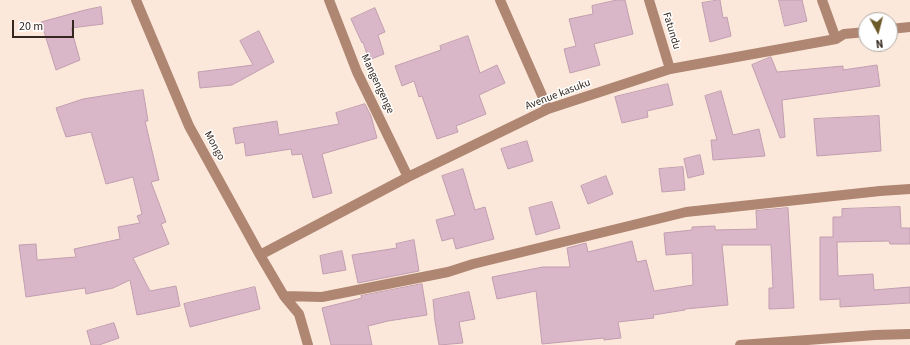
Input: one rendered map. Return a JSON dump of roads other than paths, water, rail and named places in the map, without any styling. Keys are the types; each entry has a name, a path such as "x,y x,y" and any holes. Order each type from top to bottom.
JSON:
{"street":[{"name":"Mongo","path":"136,0 189,126 260,256 284,296 299,314 308,345"},
{"name":"Mangengenge","path":"329,0 357,72 408,177"},
{"path":"500,0 548,110"},
{"name":"Fatundu","path":"649,0 670,69"},
{"path":"822,0 836,39"},
{"path":"898,28 910,27"},
{"name":"Avenue kasuku","path":"260,256 408,177 548,110 670,69 836,39 844,34 858,33"},
{"path":"284,296 322,296 448,272 473,264 686,212 910,189"},
{"path":"740,345 875,335 910,334"}]}
